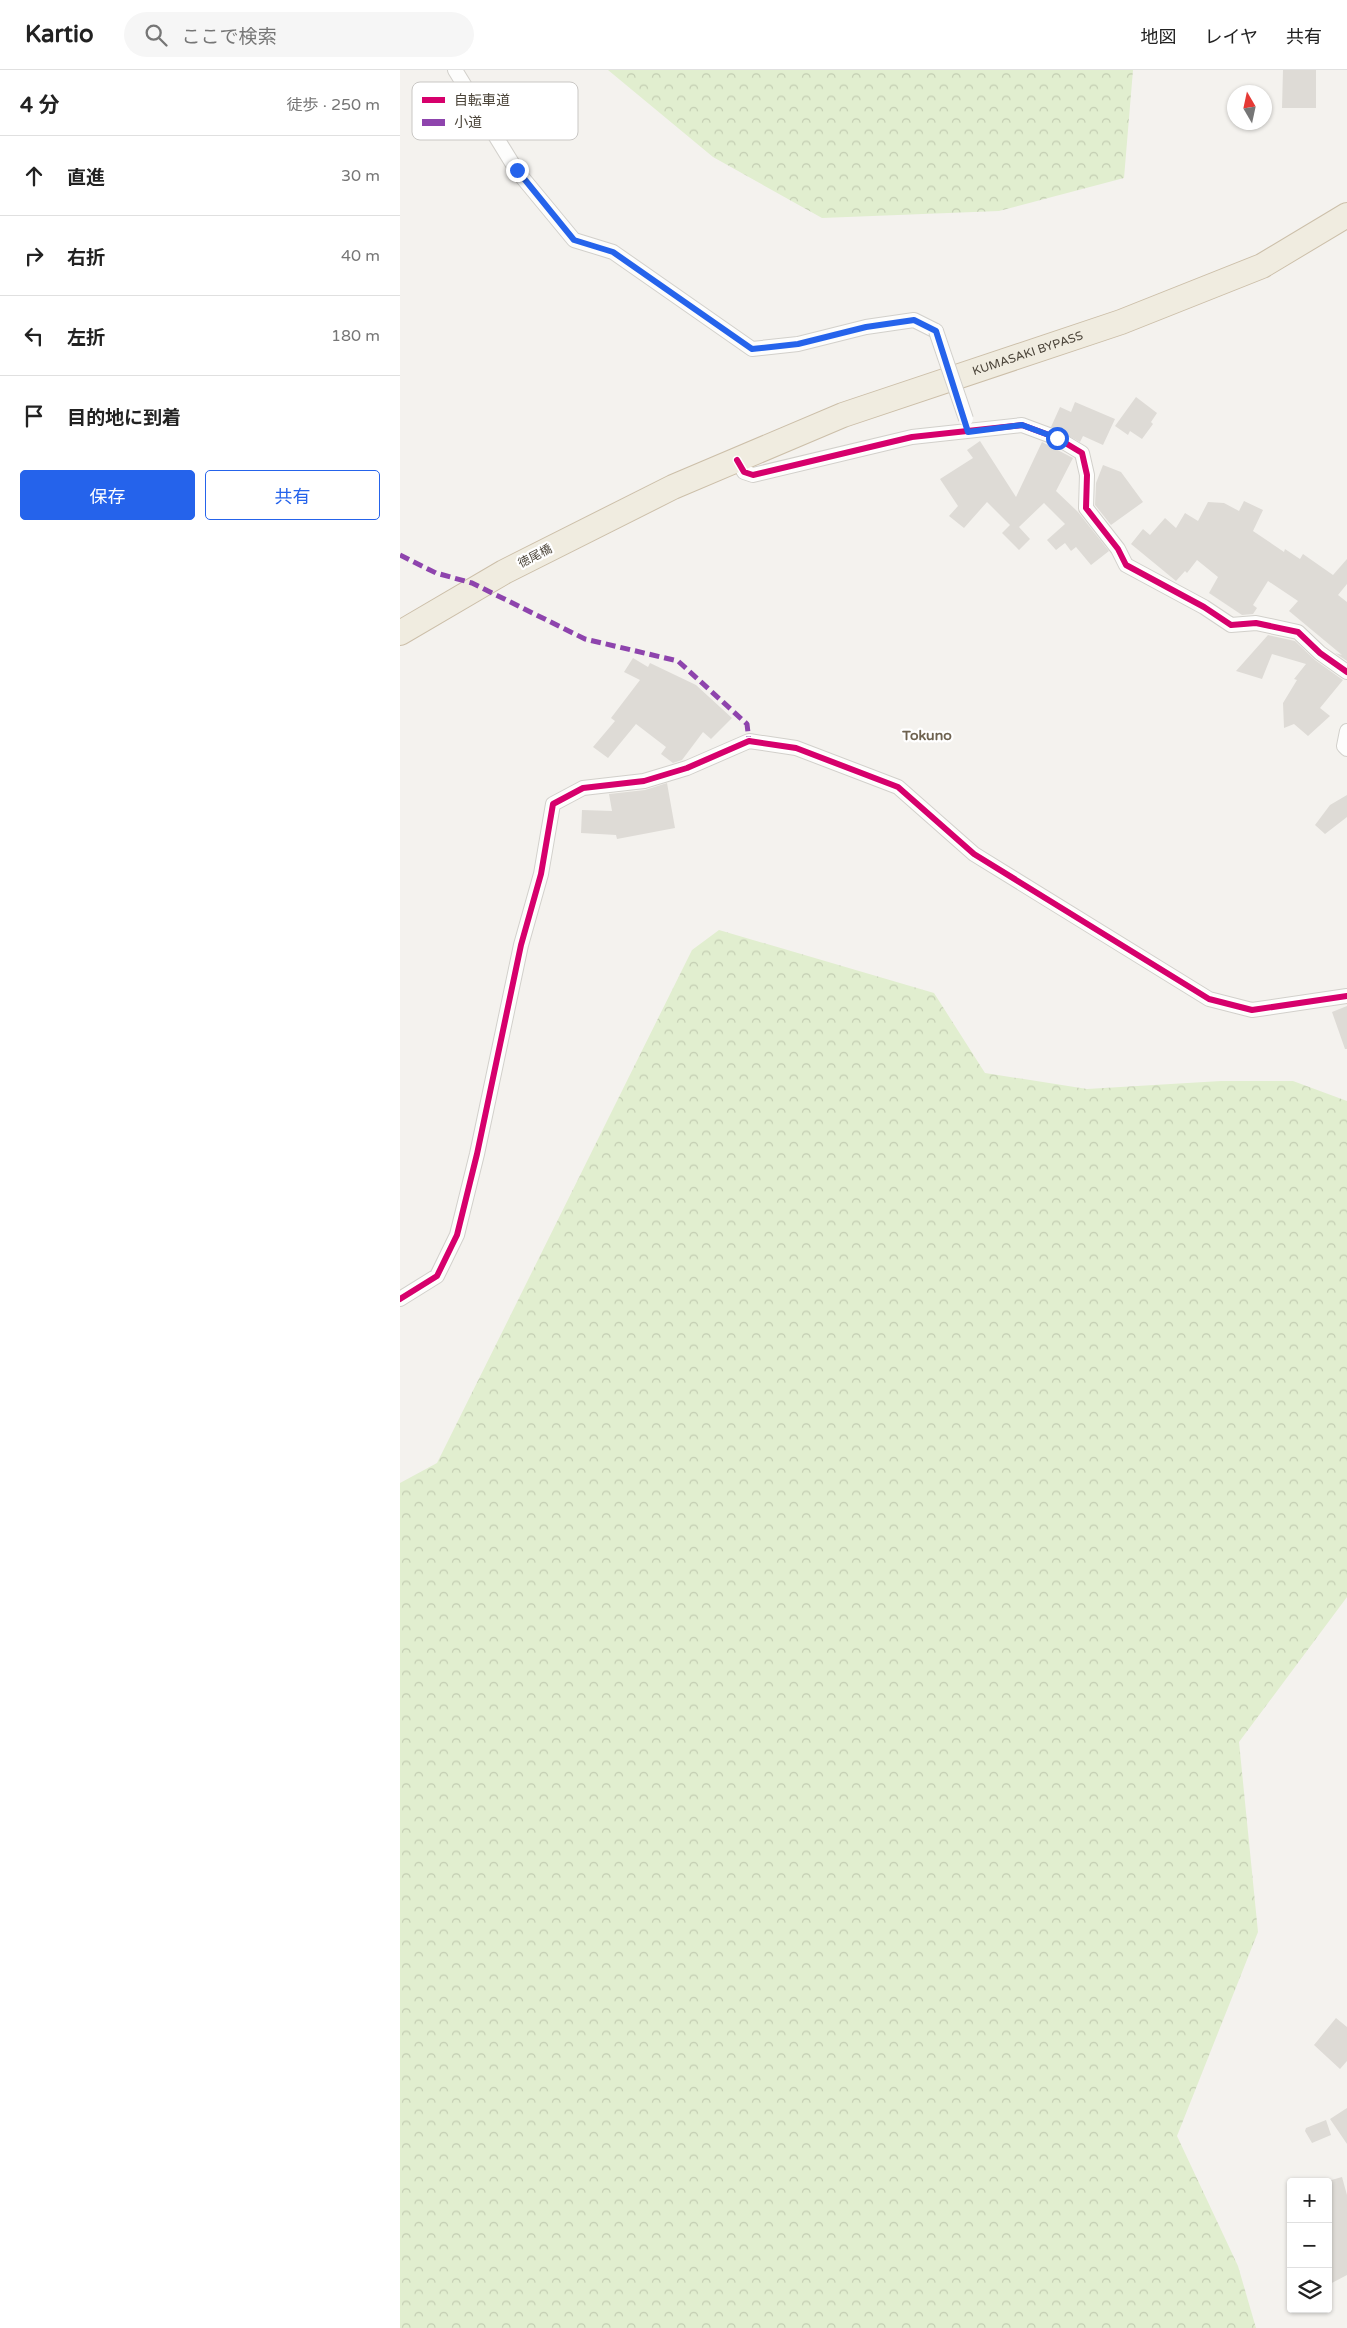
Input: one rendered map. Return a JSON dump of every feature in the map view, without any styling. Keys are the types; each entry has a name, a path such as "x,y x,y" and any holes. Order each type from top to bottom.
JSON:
{"highway":[{"name":"KUMASAKI BYPASS","path":"673,487 843,415 1121,322 1262,266 1347,215"},
{"name":"徳尾橋","path":"400,633 504,572 673,487"}],"street":[{"path":"455,70 462,82"},
{"path":"498,140 517,170 574,240 613,252 752,349 798,344 866,327 914,320 936,331 967,425"},
{"path":"737,460 744,472 753,475 864,446 967,425 1022,425 1057,438 1082,453 1087,475 1086,508 1118,549 1126,565 1204,606 1230,625 1256,623 1298,632 1320,653 1347,672"},
{"path":"1347,731 1344,746 1347,749"},
{"path":"400,1299 437,1276 457,1235 477,1154 521,945 541,874 553,804 582,788 644,780 687,768 749,741 796,748 898,787 974,854 1208,999 1252,1010 1347,996"}],"green space":[{"path":"608,70 1133,70 1124,178 999,211 822,218 713,157"},
{"path":"719,930 934,993 985,1073 1087,1089 1221,1081 1293,1081 1347,1101 1347,1597 1239,1742 1258,1932 1177,2136 1238,2266 1256,2328 400,2328 400,1483 437,1463 692,950"}],"building":[{"path":"1283,70 1316,70 1316,108 1282,108"},
{"path":"1136,397 1157,413 1151,422 1153,424 1142,439 1130,431 1128,435 1115,426"},
{"path":"1075,402 1115,419 1103,445 1083,436 1080,442 1051,427 1060,407 1071,412"},
{"path":"980,441 1016,497 1042,442 1073,458 1056,491 1078,512 1109,551 1091,565 1076,547 1071,551 1065,543 1056,550 1047,540 1065,524 1044,503 1019,527 1030,539 1019,550 1002,533 1010,525 987,502 964,528 949,516 958,506 940,479 973,458 967,450"},
{"path":"1103,465 1121,472 1143,502 1111,525 1095,505 1096,483"},
{"path":"1244,501 1263,510 1253,531 1284,552 1285,549 1300,559 1303,554 1333,575 1347,559 1347,584 1338,595 1347,602 1347,661 1335,653 1342,655 1289,611 1298,601 1268,581 1253,605 1257,608 1253,614 1242,615 1209,593 1218,577 1197,560 1187,573 1185,571 1176,581 1131,544 1143,529 1150,535 1165,518 1176,528 1185,513 1198,521 1208,502 1224,503 1239,511"},
{"path":"1268,635 1295,641 1315,660 1343,680 1320,708 1330,716 1308,736 1294,724 1284,728 1283,703 1297,680 1294,679 1306,664 1272,654 1262,679 1236,671"},
{"path":"633,658 648,667 650,663 696,685 732,718 711,739 703,732 682,760 673,763 661,754 666,747 636,724 608,758 593,747 615,721 611,718 640,680 624,672"},
{"path":"667,783 675,828 617,839 616,835 581,833 582,810 612,811 609,794 645,790"},
{"path":"1347,795 1347,817 1325,834 1315,825 1330,805"},
{"path":"1347,1006 1347,1049 1345,1049 1332,1012"},
{"path":"1336,2018 1347,2027 1347,2061 1340,2069 1314,2045"},
{"path":"1347,2108 1347,2144 1330,2119"},
{"path":"1326,2120 1331,2135 1312,2143 1305,2131 1306,2128"},
{"path":"1342,2177 1347,2195 1347,2275 1332,2283 1332,2223 1332,2180"}],"marked path":[{"path":"400,555 436,573 472,583 585,639 678,661 747,724 749,741"}],"cycle path":[{"path":"737,460 744,472 753,475 912,437 1022,425 1057,438 1082,453 1087,475 1086,508 1118,549 1126,565 1204,607 1231,625 1256,623 1298,632 1320,653 1347,672"},
{"path":"400,1299 437,1276 457,1235 477,1154 521,945 541,874 553,804 583,788 644,781 687,768 749,741 796,748 898,787 974,854 1209,999 1252,1010 1347,996"}],"district":[{"name":"Tokuno","path":"927,735"}],"route":[{"path":"517,170 574,240 613,252 654,279 696,312 752,349 798,344 866,327 914,320 936,331 966,418 968,432 1022,425 1057,438"}]}
